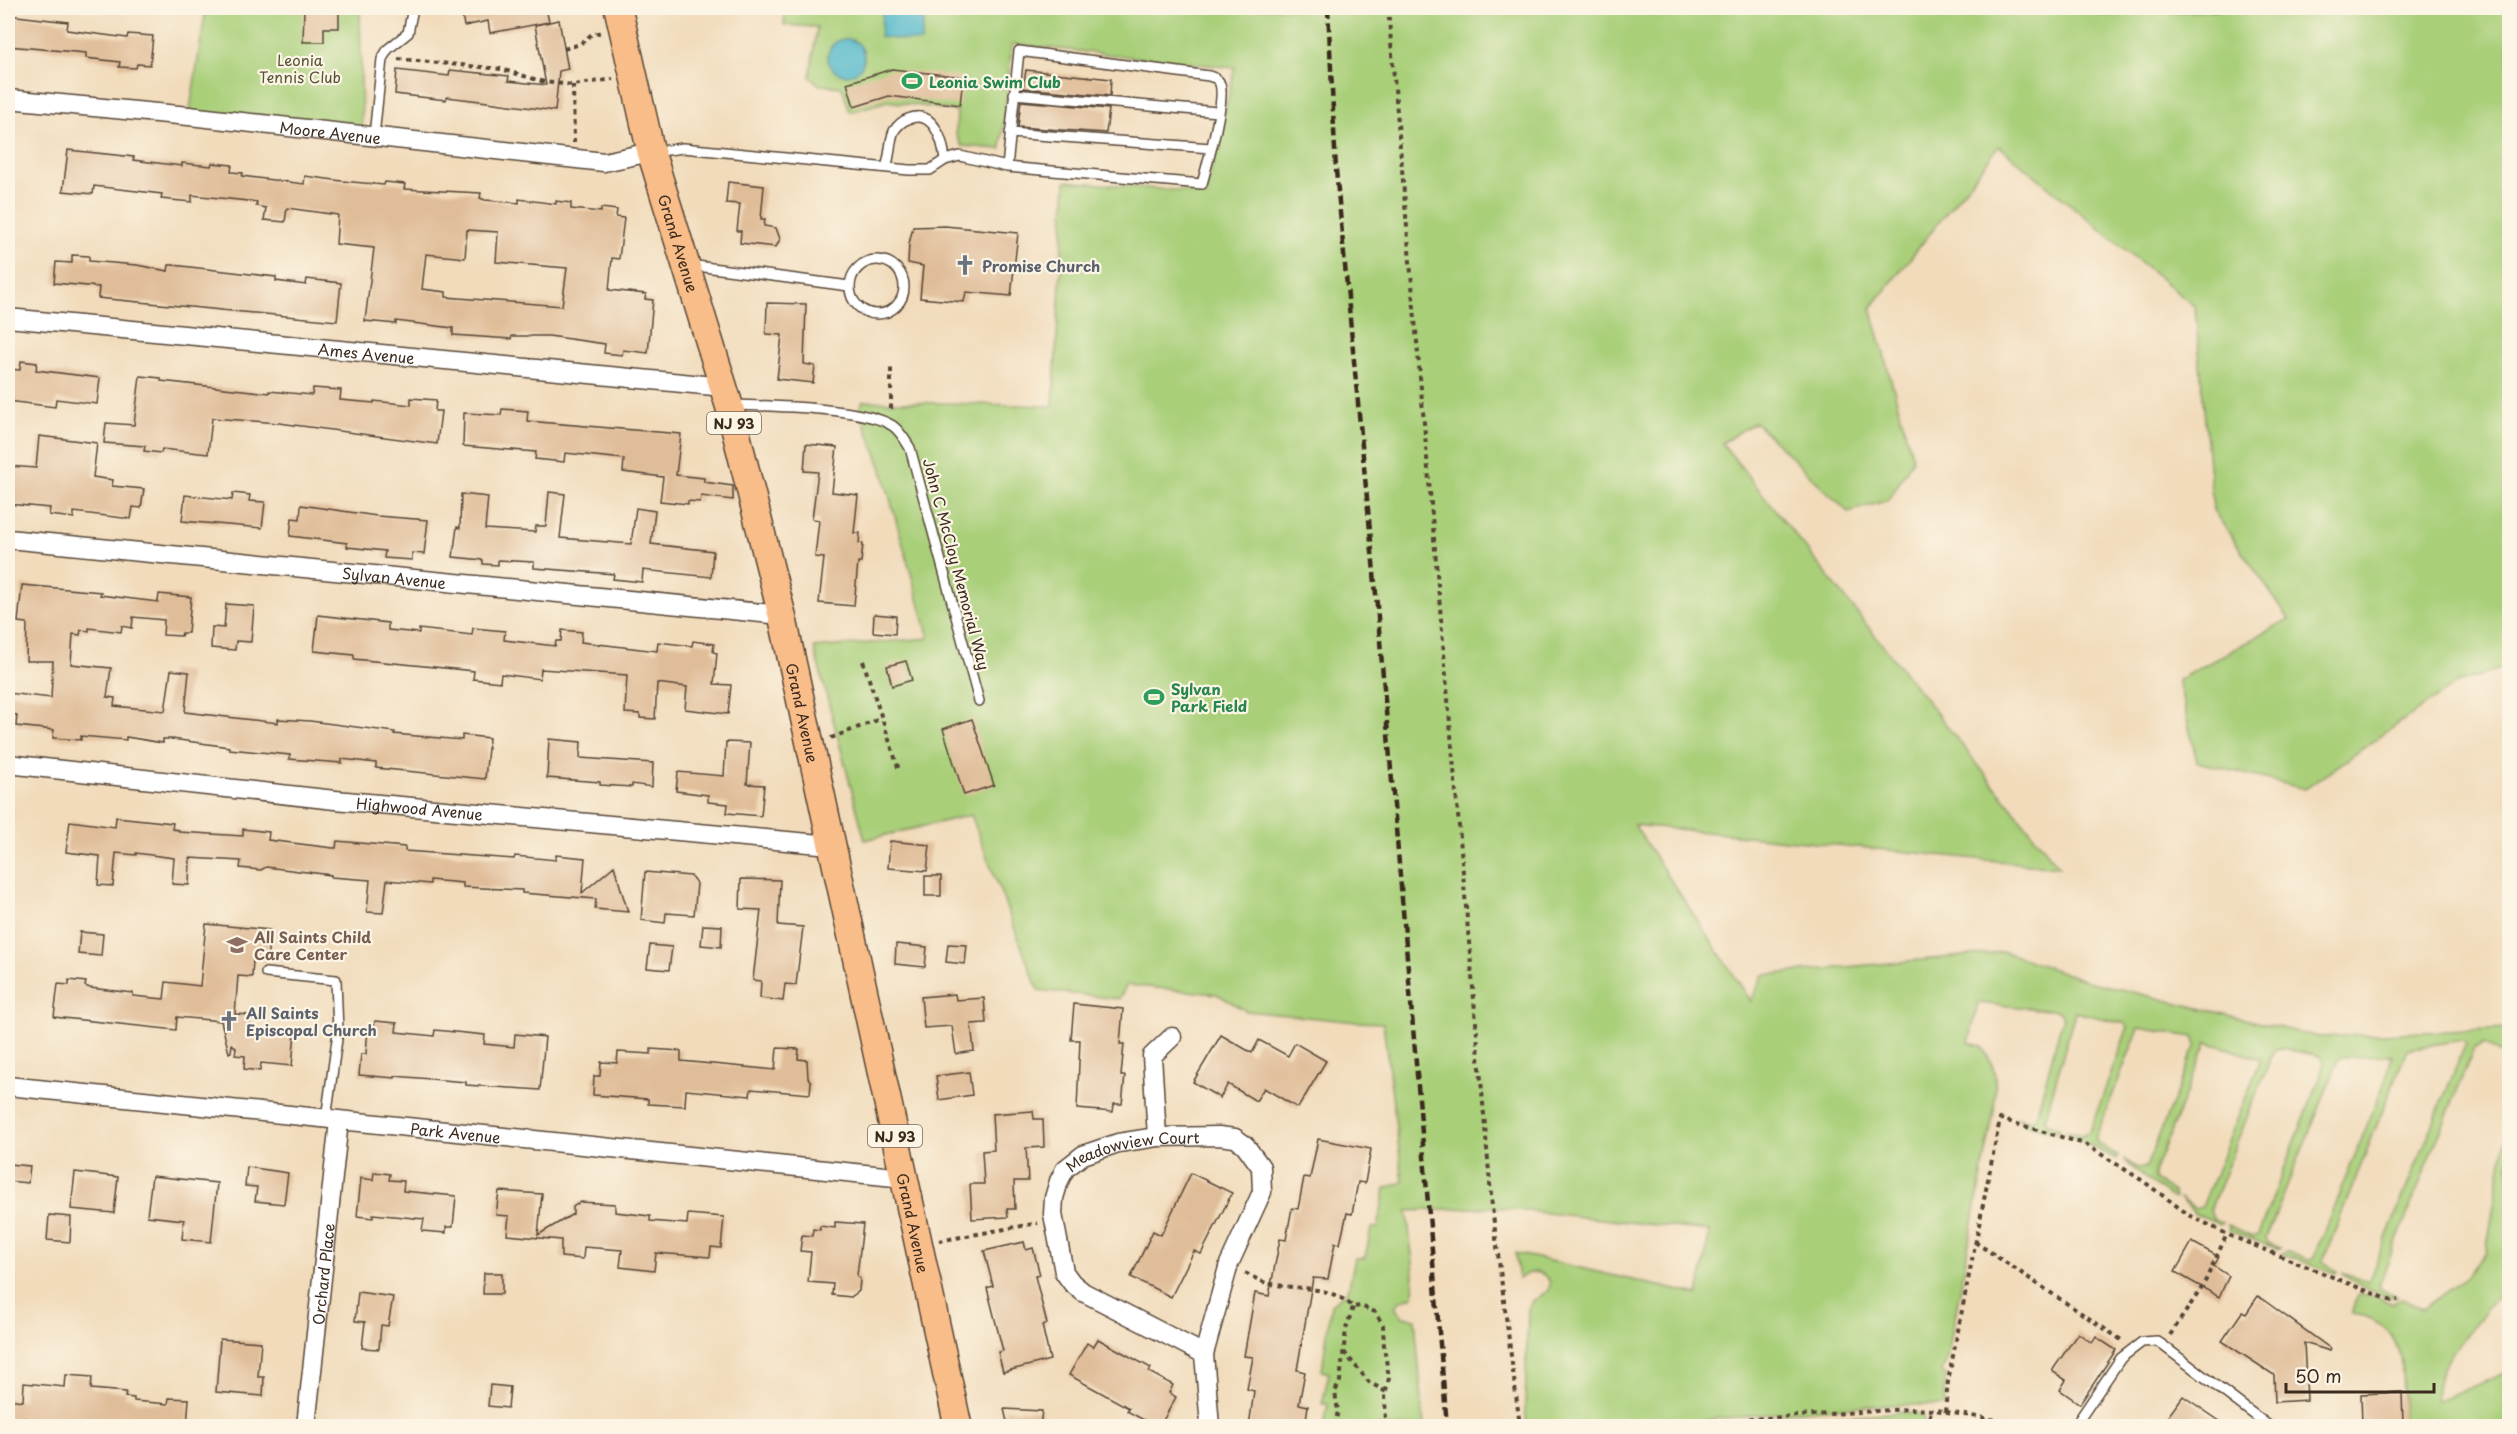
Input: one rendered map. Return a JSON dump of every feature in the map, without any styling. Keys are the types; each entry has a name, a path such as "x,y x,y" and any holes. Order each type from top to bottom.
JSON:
{"main road":[{"name":"Grand Avenue","path":"618,8 651,152 727,396 782,615 958,1426"}],"street":[{"name":"Moore Avenue","path":"8,99 189,116 604,162 651,152"},
{"name":"Ames Avenue","path":"8,318 727,396"},
{"name":"Sylvan Avenue","path":"8,540 782,615"},
{"name":"Highwood Avenue","path":"8,764 335,800 831,845"},
{"path":"1157,1137 1152,1056 1172,1036"},
{"name":"Park Avenue","path":"8,1086 904,1178"},
{"name":"Orchard Place","path":"306,1426 332,1120"},
{"name":"Meadowview Court","path":"1204,1354 1083,1292 1064,1272 1054,1220 1054,1198 1065,1169 1083,1155 1118,1143 1157,1137 1235,1138 1245,1145 1261,1167 1262,1192 1229,1264 1204,1354 1210,1426"}],"lane":[{"path":"374,136 382,59 388,49 408,33 413,8"},
{"path":"651,152 682,148 930,170 945,160 960,156 1007,167 1202,184 1218,112 1221,86 1217,79 1209,76 1019,51 1007,167"},
{"path":"1014,94 1218,112"},
{"path":"886,167 891,156 894,132 901,122 912,117 929,120 939,133 945,160"},
{"path":"1010,133 1211,148"},
{"path":"881,260 897,268 904,285 903,294 893,308 877,314 868,313 854,302 849,286 851,276 863,263 881,260"},
{"path":"686,265 849,286"},
{"name":"John C McCloy Memorial Way","path":"727,396 876,419 892,426 903,436 910,448 979,701"},
{"path":"266,973 336,980 338,1032 332,1120"},
{"path":"2075,1426 2121,1359 2142,1342 2157,1341 2269,1426"}],"path":[{"path":"1388,8 1492,1206 1520,1426"},
{"path":"564,49 580,44 592,34 603,32"},
{"path":"382,59 501,69 544,82 573,85 614,79"},
{"path":"573,85 574,159"},
{"path":"891,368 891,409"},
{"path":"863,661 880,719 899,770"},
{"path":"853,729 880,719"},
{"path":"1945,1412 1948,1381 2001,1119 2085,1144 2143,1181 2189,1215 2227,1234 2358,1288 2392,1301 2398,1300"},
{"path":"966,1236 1054,1220"},
{"path":"2163,1346 2203,1286 2227,1234"},
{"path":"1976,1242 2134,1348"},
{"path":"1229,1264 1272,1285 1321,1290 1348,1302 1353,1307 1368,1308 1380,1317 1385,1333 1383,1347 1389,1378 1386,1392 1386,1426"},
{"path":"1335,1426 1338,1411 1335,1392 1340,1381 1346,1329 1353,1307"},
{"path":"1344,1352 1369,1382 1386,1392"},
{"path":"1713,1426 1751,1419 1884,1410 1931,1410 2033,1426"},
{"path":"1928,1426 1931,1410"}],"green space":[{"name":"Leonia Tennis Club","path":"206,8 360,8 362,135 189,116"},
{"path":"785,8 2094,8 2099,15 2257,8 2509,8 2509,666 2457,683 2305,789 2197,762 2178,680 2289,619 2213,510 2195,307 1999,146 1871,308 1913,459 1889,500 1848,512 1755,422 1722,443 2059,867 1634,825 1751,1001 1763,975 2005,952 2087,981 2319,1037 2509,1028 2509,1061 2506,1055 2483,1044 2474,1048 2379,1285 2381,1289 2397,1297 2384,1296 2368,1290 2342,1273 2368,1282 2466,1043 2462,1040 2407,1049 2323,1261 2337,1272 2334,1273 2281,1254 2286,1251 2308,1260 2313,1258 2386,1079 2392,1056 2340,1057 2266,1238 2268,1243 2280,1248 2277,1249 2229,1231 2228,1225 2252,1237 2258,1235 2320,1078 2324,1061 2319,1056 2280,1048 2274,1050 2210,1210 2213,1219 2223,1223 2220,1225 2195,1214 2179,1197 2195,1209 2202,1207 2261,1059 2207,1042 2154,1172 2154,1179 2174,1194 2175,1198 2172,1198 2123,1159 2139,1169 2146,1167 2196,1045 2193,1037 2139,1028 2096,1137 2096,1142 2118,1156 2116,1159 2070,1135 2065,1130 2082,1135 2090,1131 2128,1027 2123,1023 2075,1012 2045,1120 2047,1124 2058,1128 2059,1131 2056,1133 2024,1124 2018,1117 2031,1121 2036,1117 2063,1017 2059,1011 1978,1003 1969,1043 1981,1046 1994,1069 1996,1083 1994,1110 1948,1354 1942,1373 1947,1375 1944,1393 1945,1406 1887,1405 1829,1408 1712,1419 1690,1426 1527,1426 1525,1408 1528,1309 1533,1301 1549,1290 1550,1282 1536,1272 1519,1279 1515,1253 1698,1295 1710,1231 1492,1207 1407,1211 1414,1273 1413,1296 1400,1301 1395,1308 1403,1317 1415,1319 1424,1426 1324,1426 1328,1404 1322,1404 1329,1373 1322,1371 1331,1304 1348,1291 1355,1258 1365,1258 1371,1228 1378,1228 1385,1188 1403,1182 1383,1023 1246,1011 1217,994 1127,985 1119,999 1038,990 971,815 865,840 814,648 929,638 881,466 859,409 863,401 1053,406 1066,181 1206,193 1235,68 1012,44 1001,149 962,146 956,134 957,111 887,101 850,112 842,87 820,85 810,77 817,27 784,25"},
{"path":"2094,8 2257,8 2099,15"},
{"path":"2509,1120 2511,1262 2508,1277 2489,1308 2452,1352 2437,1385 2437,1402 2509,1371 2509,1426 2403,1426 2400,1356 2385,1328 2372,1319 2352,1314 2358,1295 2371,1295 2392,1303 2402,1299 2422,1309 2467,1277 2486,1252"},
{"path":"1899,1412 1922,1414 1925,1426 1734,1426"}],"water":[{"path":"883,8 925,8 921,42 880,37"},
{"path":"846,39 859,44 864,57 859,70 846,75 833,70 828,57 833,44"}],"building":[{"path":"304,8 339,8 339,28 324,28 324,42 303,42"},
{"path":"461,8 546,8 549,22 490,33 488,21 464,26"},
{"path":"8,15 68,22 67,30 127,38 128,34 153,36 150,65 137,64 136,68 119,67 120,62 86,58 86,53 8,46"},
{"path":"559,20 568,69 559,71 555,111 447,97 446,100 395,94 397,70 449,76 450,70 509,76 508,81 546,85 535,25"},
{"path":"892,69 963,77 960,105 889,96 854,107 847,83"},
{"path":"1026,70 1111,79 1110,96 1023,88"},
{"path":"1021,101 1109,109 1106,133 1018,127"},
{"path":"68,150 134,157 133,160 182,166 182,163 211,166 212,163 232,165 231,172 243,173 242,176 304,184 305,176 384,185 385,182 405,184 404,189 481,193 480,198 485,200 519,203 519,199 556,204 556,201 571,203 571,209 601,212 601,208 617,210 616,217 624,218 619,259 612,258 609,290 646,294 645,299 653,300 648,353 623,350 622,355 604,353 605,344 549,336 512,336 511,339 453,335 453,328 396,321 396,324 365,321 374,248 336,244 338,215 287,208 285,222 264,220 266,208 256,206 257,202 192,195 192,202 161,199 162,194 94,186 93,194 63,191","holes":["467,230 498,232 496,262 567,268 562,306 446,297 446,292 422,289 426,254 465,258"]},
{"path":"728,182 764,186 761,219 765,219 764,226 776,228 780,239 776,247 740,243 741,231 737,231 740,204 726,203"},
{"name":"Promise Church","path":"945,226 1018,233 1011,296 966,292 964,302 920,298 923,266 908,263 913,227"},
{"path":"72,255 89,256 89,261 137,265 168,271 169,265 173,265 276,277 276,281 306,285 307,279 341,283 337,321 98,298 99,287 54,283 56,262 72,263"},
{"path":"767,303 806,304 804,364 815,366 813,383 777,379 782,335 766,334"},
{"path":"21,361 37,363 36,370 100,378 97,404 56,399 55,407 8,401 8,369 20,370"},
{"path":"140,376 161,378 161,381 269,393 269,391 312,395 313,388 341,390 340,400 374,403 374,401 411,405 411,398 436,400 435,411 441,411 437,444 279,423 212,418 208,454 162,449 161,453 144,451 145,446 104,443 106,423 134,425"},
{"path":"502,409 528,411 527,421 681,434 676,475 704,478 704,482 733,486 733,500 701,496 700,502 688,501 688,504 660,501 663,477 623,472 624,459 565,453 564,462 535,459 536,452 463,446 464,413 501,415"},
{"path":"39,436 97,443 93,477 113,480 112,486 144,489 141,508 133,507 131,519 74,512 74,518 49,515 50,508 8,504 8,466 36,468"},
{"path":"806,444 837,447 832,492 858,495 854,533 860,533 859,543 863,544 861,562 858,562 854,606 819,603 824,558 815,557 819,520 812,519 818,472 804,471"},
{"path":"549,492 565,494 560,538 631,544 636,508 655,511 651,544 713,551 711,577 643,570 642,582 613,579 614,574 534,568 534,562 498,560 498,565 483,564 483,560 453,557 457,527 460,528 461,494 488,497 485,529 535,532 536,526 546,526"},
{"path":"233,493 250,495 249,501 265,502 262,528 182,521 185,495 232,500"},
{"path":"301,505 377,516 428,520 424,554 412,553 412,560 384,558 385,551 347,547 347,543 290,536 292,518 300,519"},
{"path":"22,585 101,592 100,595 158,602 159,594 191,597 188,633 182,633 181,636 163,635 164,620 133,617 132,628 122,626 121,632 89,628 89,631 81,630 80,635 73,634 71,664 111,668 107,697 115,698 114,706 165,711 171,670 189,672 185,712 278,723 278,719 310,721 395,732 394,734 462,740 462,735 489,738 485,779 376,768 376,763 342,759 342,763 289,759 290,755 229,749 229,747 172,739 163,739 163,743 126,737 126,740 81,736 81,740 53,738 54,730 16,726 17,715 8,714 8,693 51,698 53,661 26,661 27,623 18,622"},
{"path":"226,604 254,606 251,642 236,641 235,650 211,648 212,627 224,628"},
{"path":"874,614 896,616 895,634 873,632"},
{"path":"318,615 388,623 388,630 419,633 419,629 472,635 473,628 505,631 504,640 555,646 556,641 561,641 562,630 582,632 581,642 657,651 658,642 692,646 693,641 714,644 713,652 717,653 714,684 731,685 728,714 685,709 687,687 657,683 655,719 640,718 640,714 625,713 627,675 541,669 540,679 501,674 500,682 473,679 474,671 354,659 354,655 314,651"},
{"path":"906,661 912,680 892,686 887,666"},
{"path":"972,719 994,785 964,795 943,729"},
{"path":"549,739 581,742 580,758 653,763 652,787 632,784 632,787 600,785 600,782 547,778"},
{"path":"726,742 750,743 747,784 764,785 761,816 727,813 728,804 708,802 708,795 676,791 678,772 724,776"},
{"path":"116,817 173,823 172,829 179,830 179,832 243,836 243,829 269,832 268,840 333,848 336,848 337,841 405,847 405,851 514,859 515,856 556,860 556,855 585,858 582,893 614,866 628,912 595,909 596,899 522,893 522,890 463,887 463,883 430,880 430,884 387,880 383,913 367,912 370,880 331,877 331,875 266,867 261,870 240,868 241,861 190,858 189,885 172,884 174,858 136,853 136,855 116,853 113,886 98,885 100,856 66,852 70,821 115,827"},
{"path":"890,841 930,845 927,871 888,868"},
{"path":"645,872 691,876 697,884 694,915 666,913 665,923 641,920"},
{"path":"925,876 941,876 941,896 925,896"},
{"path":"741,879 780,880 778,925 803,927 796,985 785,984 783,1001 760,998 761,981 753,980 761,910 740,909"},
{"path":"206,924 270,930 267,961 253,960 252,977 238,976 235,1014 250,1015 249,1028 295,1032 292,1066 261,1063 260,1071 244,1069 245,1056 235,1055 236,1048 232,1044 229,1053 221,1021 177,1017 176,1030 54,1017 58,984 69,985 69,980 86,982 85,986 90,988 164,999 166,982 200,986"},
{"path":"703,925 722,926 721,947 701,945"},
{"path":"80,932 103,934 101,956 78,954"},
{"path":"896,944 927,947 925,967 895,964"},
{"path":"948,944 967,945 965,964 946,962"},
{"path":"650,945 672,947 669,970 647,968"},
{"path":"955,994 956,1000 984,998 986,1023 971,1024 974,1051 956,1054 952,1026 924,1028 921,997"},
{"path":"1074,1004 1123,1009 1120,1044 1124,1044 1121,1076 1125,1076 1122,1104 1114,1104 1113,1112 1077,1109 1080,1040 1071,1040"},
{"path":"375,1021 397,1023 396,1032 434,1036 435,1030 485,1035 484,1044 514,1047 515,1034 545,1037 540,1090 466,1085 466,1082 395,1076 395,1078 359,1075 361,1054 366,1054 368,1027 374,1027"},
{"path":"1221,1035 1252,1053 1259,1040 1288,1056 1295,1043 1326,1061 1298,1108 1264,1088 1256,1101 1228,1084 1220,1098 1193,1082"},
{"path":"777,1048 799,1049 798,1059 807,1060 808,1078 811,1082 810,1094 751,1089 750,1096 686,1090 685,1106 648,1104 648,1099 593,1095 594,1076 600,1076 601,1062 617,1063 618,1052 651,1054 651,1049 681,1051 681,1061 775,1070"},
{"path":"969,1072 972,1095 939,1100 936,1076"},
{"path":"1033,1111 1034,1119 1043,1119 1044,1147 1026,1148 1028,1181 1014,1181 1015,1209 1007,1209 1008,1217 972,1219 970,1184 984,1184 982,1151 994,1150 992,1114"},
{"path":"1318,1139 1371,1149 1365,1183 1358,1182 1352,1214 1347,1213 1340,1244 1335,1243 1328,1279 1313,1278 1297,1370 1305,1372 1299,1404 1308,1406 1305,1426 1249,1426 1254,1391 1247,1389 1253,1357 1244,1356 1255,1293 1269,1296 1280,1239 1286,1240 1292,1208 1298,1209 1304,1177 1310,1178"},
{"path":"8,1164 30,1166 28,1183 8,1181"},
{"path":"247,1167 288,1173 284,1204 255,1201 257,1187 245,1186"},
{"path":"75,1172 118,1177 114,1213 71,1209"},
{"path":"374,1172 390,1174 389,1180 404,1181 403,1191 456,1196 453,1227 446,1227 446,1233 422,1231 424,1219 373,1214 373,1218 357,1216 361,1178 373,1180"},
{"path":"1191,1173 1232,1193 1201,1254 1194,1251 1171,1297 1131,1277 1153,1231 1161,1235"},
{"path":"152,1176 217,1183 211,1242 182,1239 184,1220 147,1216"},
{"path":"499,1191 542,1194 538,1235 573,1214 573,1207 580,1202 615,1204 615,1212 650,1216 650,1221 687,1224 688,1214 724,1217 721,1248 711,1247 710,1257 656,1253 654,1271 620,1267 622,1250 584,1247 583,1259 561,1257 561,1240 507,1235 509,1216 496,1215"},
{"path":"49,1215 71,1217 70,1242 47,1240"},
{"path":"835,1222 863,1224 857,1276 860,1279 859,1291 851,1297 832,1295 833,1284 808,1282 811,1252 800,1251 802,1235 812,1236 813,1229 820,1230 820,1226 835,1228"},
{"path":"1024,1242 1026,1250 1033,1248 1040,1275 1035,1276 1047,1324 1042,1325 1050,1360 1003,1372 998,1352 1003,1351 987,1288 993,1286 984,1251"},
{"path":"2192,1242 2219,1257 2214,1266 2229,1276 2219,1297 2175,1272"},
{"path":"484,1273 502,1273 502,1294 483,1294"},
{"path":"358,1292 393,1297 388,1326 381,1325 379,1349 362,1348 365,1322 355,1321"},
{"path":"2258,1296 2331,1349 2330,1351 2304,1343 2307,1400 2275,1402 2274,1375 2222,1341 2242,1312 2246,1314"},
{"path":"2078,1333 2092,1343 2096,1337 2116,1350 2080,1404 2060,1390 2066,1380 2052,1371"},
{"path":"220,1339 261,1342 258,1377 264,1377 263,1396 216,1392"},
{"path":"1098,1339 1151,1368 1149,1372 1173,1385 1169,1393 1176,1397 1160,1426 1155,1426 1127,1411 1129,1408 1069,1375 1087,1343 1093,1347"},
{"path":"66,1375 92,1377 91,1389 126,1392 125,1397 134,1398 134,1401 168,1404 169,1398 189,1399 187,1426 62,1426 62,1422 22,1418 21,1426 8,1426 8,1399 23,1401 24,1383 65,1387"},
{"path":"490,1385 510,1387 508,1408 488,1406"},
{"path":"2402,1392 2403,1426 2362,1426 2361,1394"},
{"path":"2183,1396 2227,1426 2161,1426"},
{"path":"1004,1409 1042,1411 1040,1426 1008,1426"}],"railway":[{"path":"1328,8 1336,170 1376,594 1447,1426"}],"place":[{"name":"Leonia Swim Club","path":"912,81"},
{"name":"Promise Church","path":"965,265"},
{"name":"Sylvan Park Field","path":"1154,697"},
{"name":"All Saints Child Care Center","path":"237,945"},
{"name":"All Saints Episcopal Church","path":"229,1021"}]}
